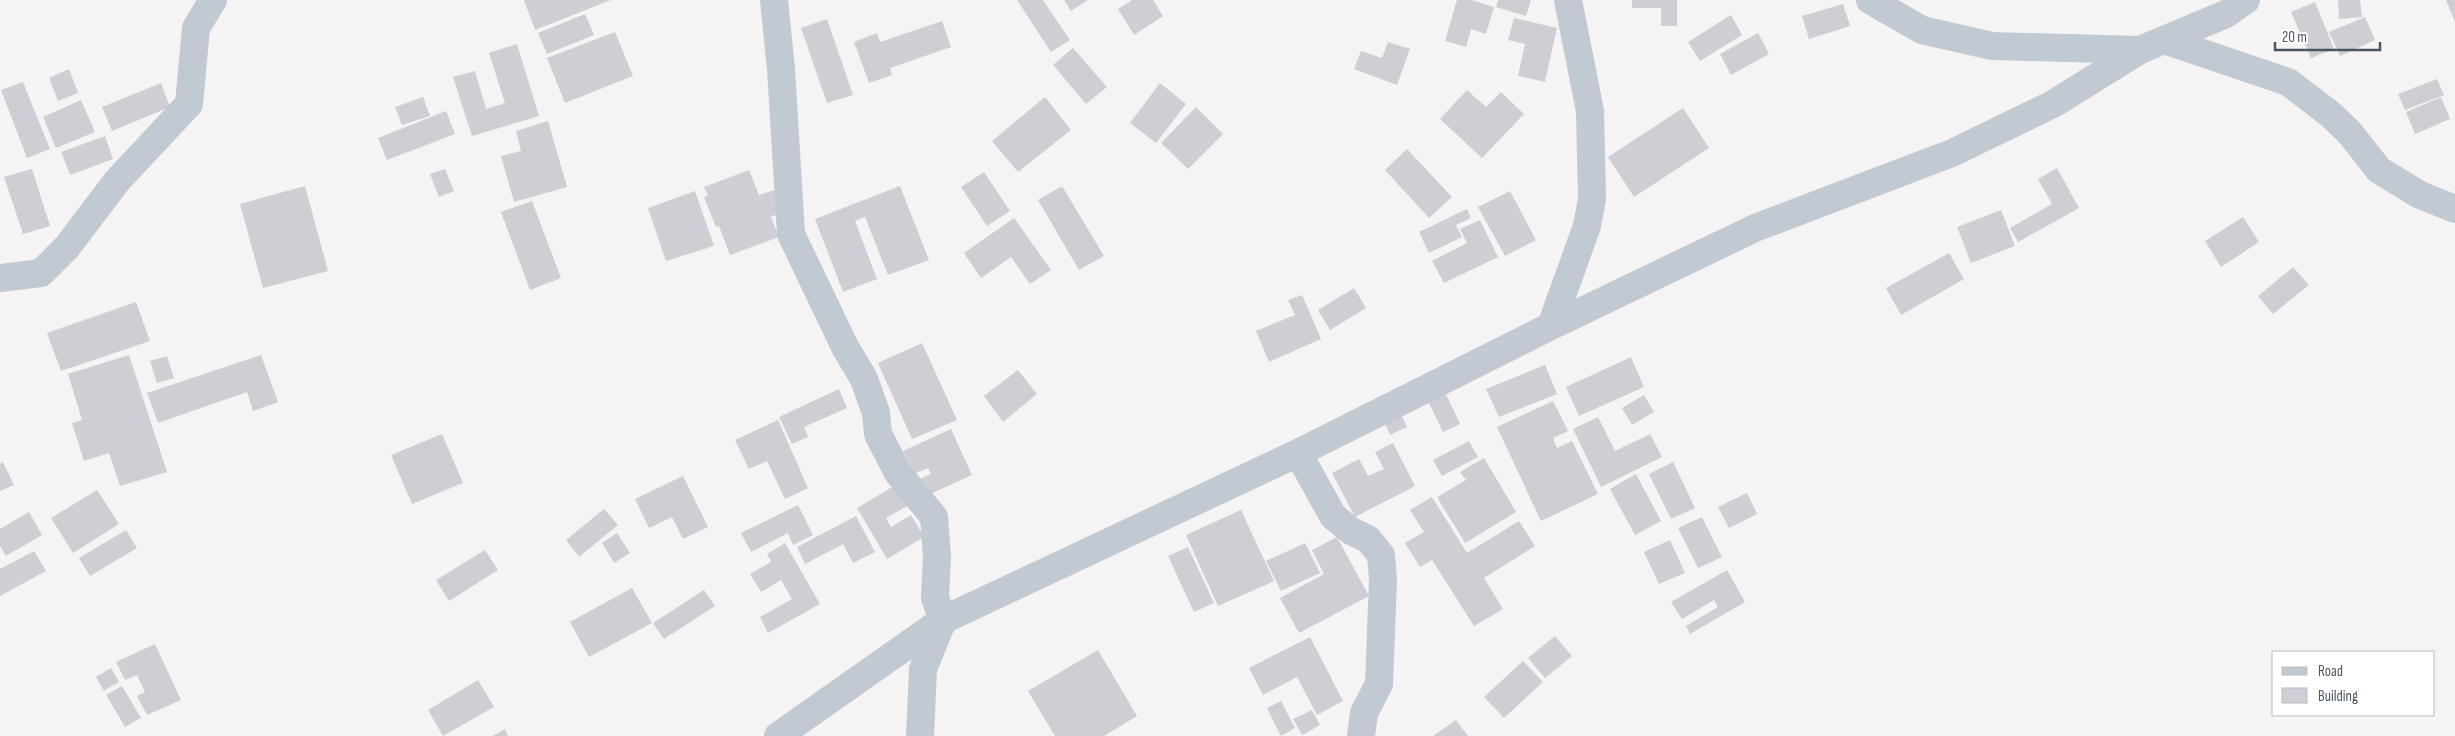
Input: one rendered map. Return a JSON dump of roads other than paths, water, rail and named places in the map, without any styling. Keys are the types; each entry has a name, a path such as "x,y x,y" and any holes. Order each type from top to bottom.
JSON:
{"street":[{"path":"0,278 41,273 67,247 117,181 189,104 196,28 213,0"},
{"path":"774,0 781,70 791,234 844,347 864,379 876,413 878,434 898,473 934,517 937,556 935,598 943,620 923,669 920,736"},
{"path":"1551,326 1588,226 1592,199 1590,111 1568,0"},
{"path":"1870,0 1922,30 1992,46 2152,45 2288,82 2330,114 2349,132 2380,170 2420,195 2455,209"},
{"path":"778,736 943,620 1298,453 1551,326 1756,228 1952,153 2053,104 2152,45 2226,14 2246,0"},
{"path":"1298,453 1334,516 1351,530 1368,539 1381,555 1383,580 1379,684 1364,713 1361,736"}]}
